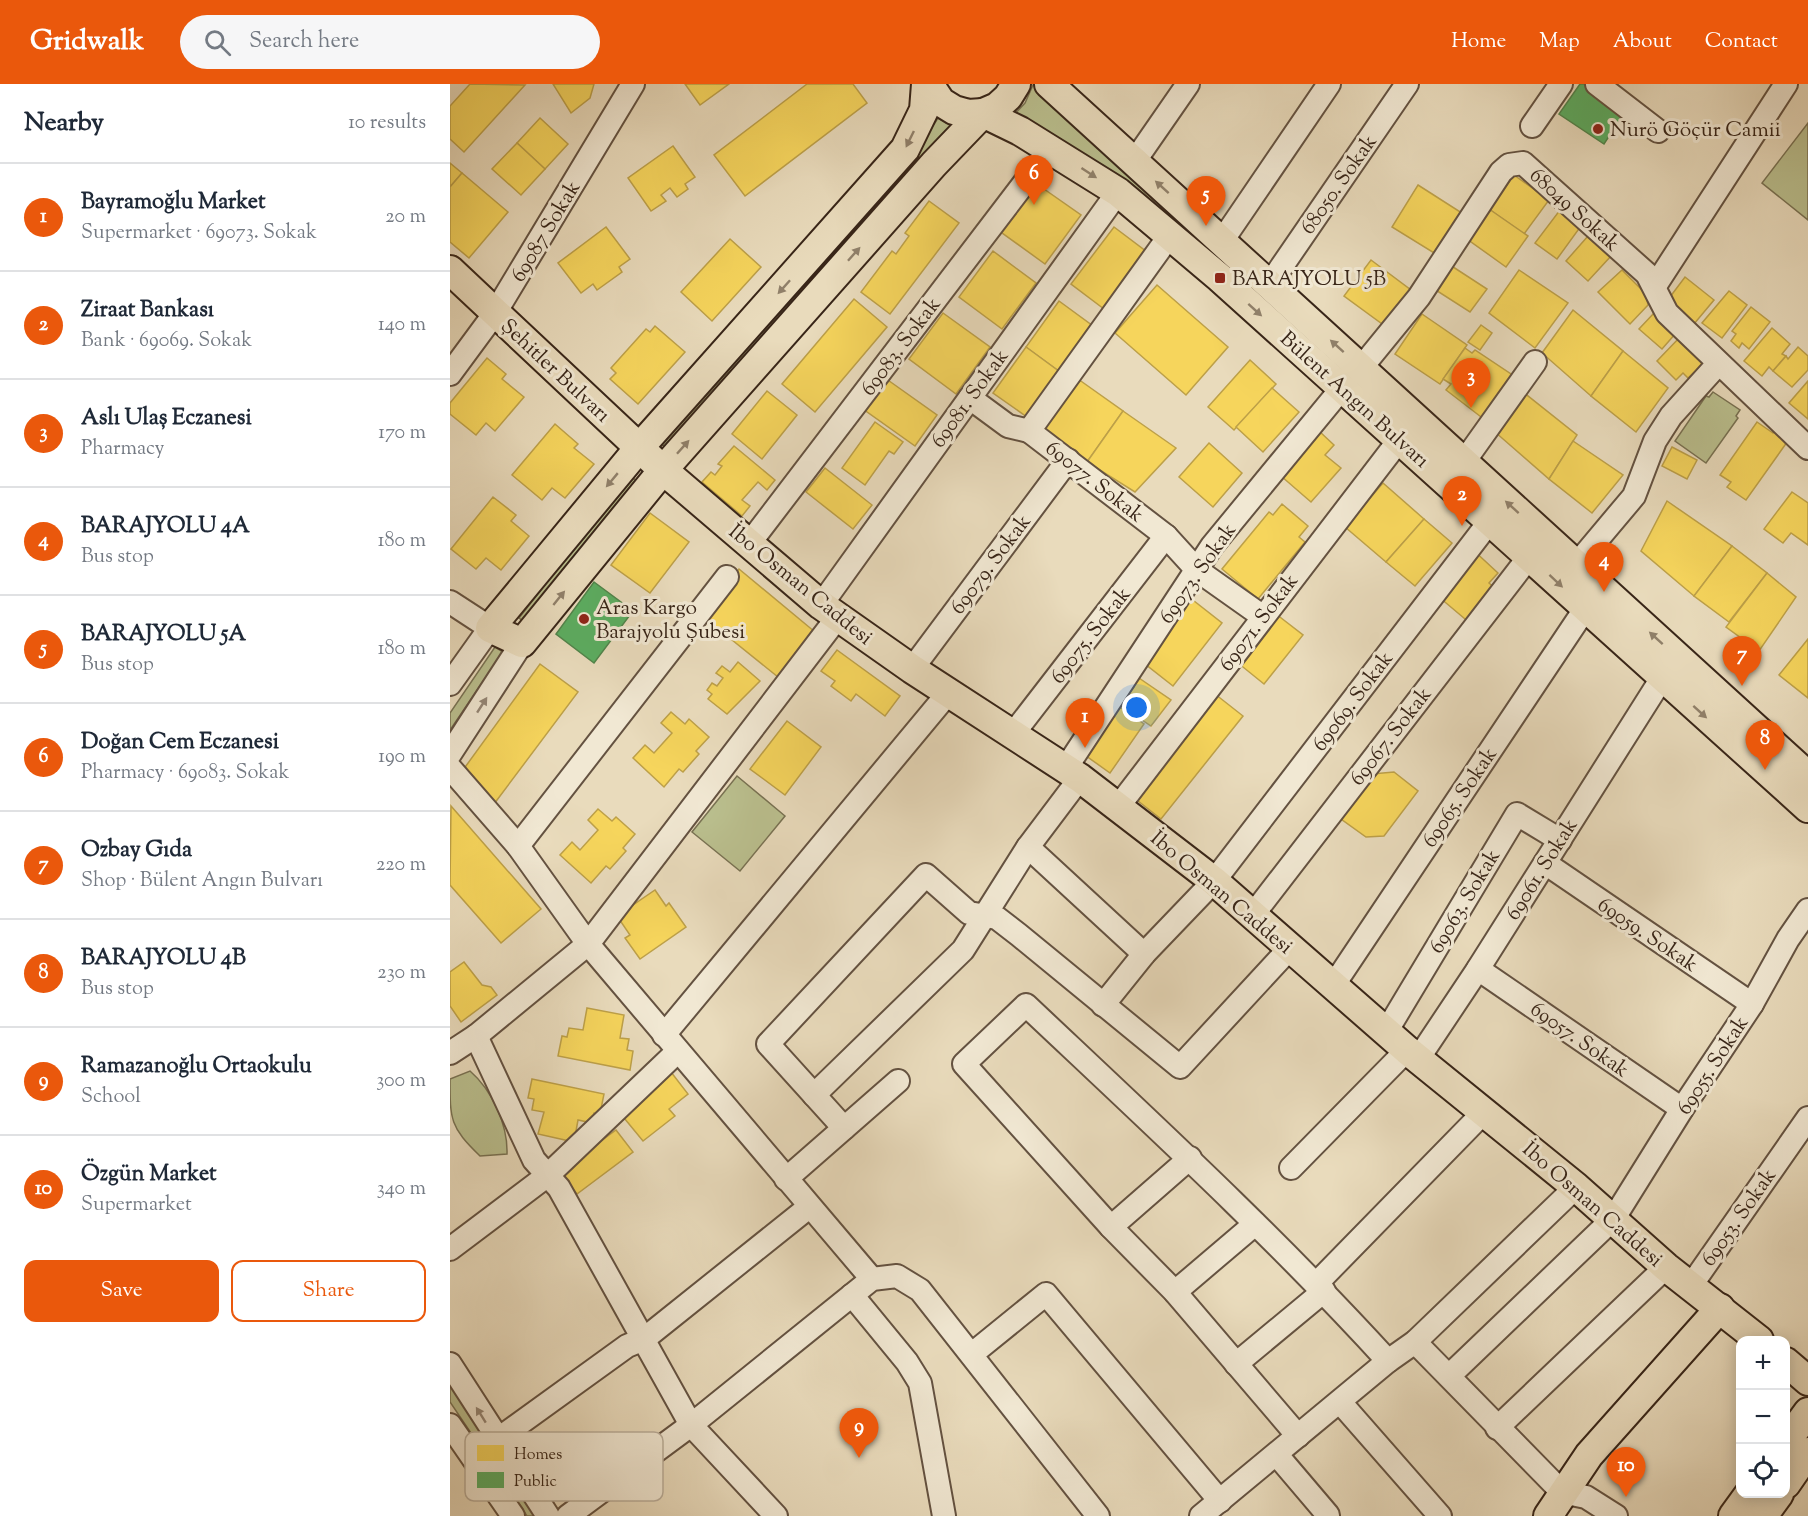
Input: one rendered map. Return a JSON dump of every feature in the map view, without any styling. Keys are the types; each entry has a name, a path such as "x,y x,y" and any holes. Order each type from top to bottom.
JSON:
{"main road":[{"name":"Bülent Angın Bulvarı","path":"928,84 941,102 954,110 968,114 983,113 1051,148 1118,192 1351,378 1463,463 1807,772"},
{"path":"928,84 924,110 905,149 639,448 490,628 522,643 663,470 934,164 983,113 997,107 1008,97 1016,84"},
{"name":"Bülent Angın Bulvarı","path":"1049,84 1269,285 1351,378 1400,439 1585,609 1808,808"},
{"name":"Şehitler Bulvarı","path":"450,270 663,470"},
{"name":"İbo Osman Caddesi","path":"663,470 829,611 912,669 1073,773 1214,881 1413,1055 1485,1111 1614,1218 1665,1267 1753,1336"},
{"path":"1548,1516 1589,1455 1720,1308"},
{"path":"1790,1366 1808,1381"},
{"path":"1790,1435 1808,1412"},
{"path":"1790,1477 1808,1452"},
{"path":"1733,1516 1746,1498"},
{"path":"1763,1516 1776,1498"}],"street":[{"name":"69087 Sokak","path":"450,374 495,313 633,84"},
{"path":"1134,162 1188,84"},
{"path":"1222,241 1329,84"},
{"name":"68050. Sokak","path":"1269,285 1407,84"},
{"path":"1532,126 1561,84"},
{"path":"1598,84 1658,131"},
{"path":"1655,286 1786,84"},
{"name":"69083. Sokak","path":"749,544 1051,148"},
{"name":"68049 Sokak","path":"1351,378 1419,297 1500,172 1516,162 1523,163 1647,274 1667,313 1808,448"},
{"name":"69081. Sokak","path":"450,1053 476,1036 588,944 829,611 970,398 1118,192"},
{"name":"69077. Sokak","path":"1170,235 1029,431 1166,536 1197,570 1262,616"},
{"path":"1463,463 1535,362"},
{"path":"1576,565 1634,496 1655,441 1671,416 1719,364"},
{"name":"69073. Sokak","path":"814,1095 963,950 1212,546 1351,378"},
{"path":"970,398 1008,426 1029,431"},
{"name":"69071. Sokak","path":"1118,807 1262,616 1400,439"},
{"name":"69079. Sokak","path":"912,669 1068,460"},
{"name":"69069. Sokak","path":"1102,1005 1144,954 1214,881 1490,521"},
{"name":"69075. Sokak","path":"1013,734 1166,536"},
{"name":"69067. Sokak","path":"1252,916 1529,557"},
{"path":"518,846 727,577"},
{"path":"450,602 490,628 450,684"},
{"name":"69065. Sokak","path":"1333,986 1585,609"},
{"path":"450,754 522,643"},
{"name":"69061. Sokak","path":"1291,1168 1413,1055 1479,969 1662,678"},
{"path":"450,1249 548,1175 671,1043 949,692"},
{"path":"450,768 518,846 588,944 872,1279"},
{"name":"69063. Sokak","path":"1386,1032 1517,814 1560,840"},
{"path":"1028,847 1144,954"},
{"name":"69059. Sokak","path":"1545,863 1752,1004"},
{"path":"844,1128 768,1044 926,875 969,913 997,918 1004,923 1180,1067 1290,948"},
{"name":"69055. Sokak","path":"1449,1376 1614,1218 1682,1109 1752,1004 1788,939 1808,910"},
{"name":"69057. Sokak","path":"1479,969 1682,1109"},
{"path":"1298,1436 1175,1292 1112,1227 964,1064 1026,1005 1190,1158 1320,1287 1388,1361"},
{"path":"476,1036 534,1160 559,1188 691,1425 776,1516"},
{"path":"786,1179 898,1081"},
{"path":"1236,1364 1320,1287 1485,1111"},
{"name":"69053. Sokak","path":"1690,1287 1808,1118"},
{"path":"1112,1227 1190,1158"},
{"path":"1201,1516 1388,1361 1415,1342 1576,1187"},
{"path":"508,1432 627,1346 644,1339 809,1207"},
{"path":"1175,1292 1255,1224"},
{"path":"1497,1428 1665,1267"},
{"path":"663,1446 872,1279 897,1276 920,1290 1098,1516"},
{"path":"972,1354 1046,1294 1220,1501"},
{"path":"852,1295 907,1362 920,1383 944,1516"},
{"path":"1415,1342 1562,1492 1586,1497 1616,1516"},
{"path":"450,1364 492,1432"},
{"path":"1340,1402 1440,1516"},
{"path":"450,1425 465,1447"},
{"path":"1277,1455 1328,1516"},
{"path":"503,1501 513,1516"},
{"path":"538,1501 548,1516"},
{"path":"568,1516 588,1501"}],"green space":[{"path":"1033,85 1695,695 1010,119 1025,103"},
{"path":"938,118 952,126 667,448 661,444 836,250 913,157"},
{"path":"1808,123 1808,220 1762,183"},
{"path":"1713,392 1740,410 1736,416 1738,418 1706,463 1675,441 1706,396 1709,397"},
{"path":"630,476 637,481 526,623 519,618"},
{"path":"495,647 503,652 450,730 450,713"},
{"path":"737,776 785,816 740,871 692,832"},
{"path":"470,1071 492,1098 502,1120 507,1154 480,1156 457,1130 450,1104 450,1079"},
{"path":"450,1385 482,1432 470,1432 450,1402"},
{"path":"517,1501 528,1501 538,1516 527,1516"}],"building: Homes":[{"path":"470,84 525,85 464,152 450,139 450,106"},
{"path":"553,84 594,84 590,98 571,113"},
{"path":"685,84 729,84 700,105"},
{"path":"807,84 853,84 867,103 745,196 714,155"},
{"path":"540,118 568,144 545,169 517,143"},
{"path":"517,143 545,169 521,195 492,169"},
{"path":"673,146 695,177 685,184 688,189 677,197 670,188 661,195 666,201 651,211 628,178"},
{"path":"450,163 462,173 450,187"},
{"path":"462,173 508,212 469,258 450,242 450,187"},
{"path":"1514,175 1549,200 1524,234 1489,209"},
{"path":"1034,182 1081,215 1045,264 998,230"},
{"path":"1418,185 1465,215 1439,256 1392,227"},
{"path":"929,201 959,223 890,314 861,292 892,251 896,254 909,236 905,233"},
{"path":"1489,209 1528,236 1506,267 1467,239"},
{"path":"1560,210 1581,226 1557,259 1535,243"},
{"path":"606,227 630,259 619,267 622,272 597,290 593,284 581,293 558,263"},
{"path":"1114,227 1147,252 1104,309 1071,284"},
{"path":"1588,236 1611,256 1588,281 1566,261"},
{"path":"730,239 761,267 712,321 681,292"},
{"path":"993,251 1036,283 1002,329 959,297"},
{"path":"1371,260 1415,293 1389,329 1344,296"},
{"path":"1447,263 1487,289 1470,312 1431,287"},
{"path":"1519,270 1568,303 1535,348 1489,313"},
{"path":"1622,270 1646,294 1648,305 1630,324 1598,292"},
{"path":"1685,277 1714,300 1694,324 1667,301"},
{"path":"1157,285 1228,347 1186,395 1115,333"},
{"path":"1729,291 1747,305 1722,338 1702,323"},
{"path":"854,299 887,327 815,412 782,384"},
{"path":"1059,301 1093,326 1060,372 1026,347"},
{"path":"1751,307 1770,322 1749,349 1742,343 1739,348 1731,341 1736,334 1732,331"},
{"path":"1573,310 1623,351 1591,396 1542,353"},
{"path":"943,313 990,347 956,394 909,359"},
{"path":"1654,313 1676,333 1662,349 1639,329"},
{"path":"1422,314 1467,345 1440,384 1395,354"},
{"path":"1481,325 1492,333 1480,350 1468,342"},
{"path":"655,326 685,352 638,404 610,379 616,373 611,368 646,329 650,332"},
{"path":"1772,328 1790,344 1782,354 1786,356 1773,371 1769,367 1762,376 1744,361"},
{"path":"1680,337 1705,362 1688,378 1683,373 1676,380 1657,361"},
{"path":"1026,347 1060,372 1027,417 993,393"},
{"path":"1798,347 1808,356 1808,370 1792,387 1773,371 1786,356 1788,359"},
{"path":"1465,348 1472,353 1475,350 1514,376 1485,420 1446,390 1451,384 1443,379"},
{"path":"1623,351 1668,388 1636,432 1591,396"},
{"path":"487,358 506,374 502,379 524,397 495,431 486,423 476,435 450,414 450,403"},
{"path":"1250,360 1276,384 1234,430 1208,407"},
{"path":"885,378 937,415 915,446 863,409"},
{"path":"1078,379 1123,411 1087,462 1041,430"},
{"path":"1808,381 1808,419 1789,403"},
{"path":"1272,388 1299,412 1263,452 1236,427"},
{"path":"767,391 797,415 762,459 732,434"},
{"path":"1523,392 1577,435 1549,479 1495,432"},
{"path":"1123,411 1176,448 1135,492 1087,462"},
{"path":"875,422 903,442 894,454 889,451 865,485 842,468"},
{"path":"1757,422 1773,433 1776,428 1790,438 1746,500 1727,487 1731,482 1720,475"},
{"path":"555,424 578,444 574,448 594,464 565,498 552,488 542,500 512,475"},
{"path":"1319,431 1334,445 1325,455 1341,468 1311,502 1281,476"},
{"path":"1573,441 1623,475 1592,513 1549,479"},
{"path":"1209,443 1242,473 1213,507 1179,477"},
{"path":"734,446 775,480 767,490 758,482 742,500 750,506 742,516 702,482 711,472 715,475 722,466 718,464"},
{"path":"1672,447 1697,460 1687,479 1662,466"},
{"path":"825,468 872,505 853,529 806,492"},
{"path":"1383,483 1424,519 1386,562 1345,527"},
{"path":"1792,492 1808,503 1808,545 1791,533 1783,543 1764,529"},
{"path":"493,497 516,515 511,521 529,536 501,570 486,558 476,569 451,549"},
{"path":"1667,501 1732,546 1694,596 1641,551"},
{"path":"1282,504 1308,526 1299,537 1305,542 1258,599 1222,569 1269,512 1273,515"},
{"path":"650,513 689,542 650,593 611,565"},
{"path":"1424,519 1452,543 1415,586 1386,562"},
{"path":"1732,546 1767,573 1729,622 1694,596"},
{"path":"1471,548 1498,573 1489,583 1499,592 1471,624 1433,592"},
{"path":"739,569 815,632 778,677 701,615"},
{"path":"1767,573 1796,597 1759,651 1726,627"},
{"path":"1189,597 1222,623 1173,686 1140,660"},
{"path":"1276,614 1303,635 1264,684 1238,663"},
{"path":"1808,639 1808,698 1779,675"},
{"path":"837,650 900,696 885,716 856,694 851,701 831,686 835,681 821,671"},
{"path":"738,662 760,681 727,714 708,699 712,694 707,690 712,683 717,686 723,678 716,673 722,666 730,672"},
{"path":"540,664 578,692 494,804 463,770"},
{"path":"1136,676 1171,700 1151,726 1120,705 1134,687 1130,684"},
{"path":"1215,694 1243,716 1161,819 1133,797"},
{"path":"1117,705 1144,724 1110,773 1082,753"},
{"path":"671,712 685,724 689,719 709,737 696,751 699,754 683,772 679,769 664,787 633,758 645,745 654,753 672,733 661,723"},
{"path":"787,721 821,747 785,795 750,769"},
{"path":"1394,772 1418,791 1384,836 1366,837 1341,819 1372,774"},
{"path":"451,806 541,909 501,943 450,885"},
{"path":"598,809 612,821 616,817 635,834 623,848 626,851 610,869 606,866 591,883 560,855 572,842 580,850 598,830 588,820"},
{"path":"655,890 666,906 669,903 686,927 640,959 625,938 630,935 617,916"},
{"path":"464,962 482,985 491,987 497,995 461,1022 450,1006 450,972"},
{"path":"587,1008 624,1015 620,1038 629,1039 627,1050 633,1051 630,1070 558,1056 562,1036 567,1037 569,1028 583,1030"},
{"path":"671,1072 688,1094 669,1109 675,1116 643,1141 620,1113"},
{"path":"532,1079 604,1094 600,1114 594,1113 592,1123 578,1120 574,1142 538,1134 544,1112 532,1110 534,1099 528,1098"},
{"path":"616,1130 633,1152 577,1194 560,1171"}],"building: Public":[{"name":"Nurö Göçür Camii","path":"1580,84 1584,84 1625,112 1604,144 1559,114"},
{"path":"594,582 633,611 594,663 556,634"}],"place":[{"name":"Nurö Göçür Camii","path":"1598,129"},
{"name":"Doğan Cem Eczanesi","path":"1034,205"},
{"name":"BARAJYOLU 5A","path":"1206,226"},
{"name":"BARAJYOLU 5B","path":"1220,278"},
{"name":"Aslı Ulaş Eczanesi","path":"1471,408"},
{"name":"Ziraat Bankası","path":"1462,526"},
{"name":"BARAJYOLU 4A","path":"1604,592"},
{"name":"Aras Kargo Barajyolu Şubesi","path":"584,619"},
{"name":"Ozbay Gıda","path":"1742,686"},
{"name":"Bayramoğlu Market","path":"1085,748"},
{"name":"BARAJYOLU 4B","path":"1765,770"},
{"name":"Ramazanoğlu Ortaokulu","path":"859,1458"},
{"name":"Özgün Market","path":"1626,1497"}]}
